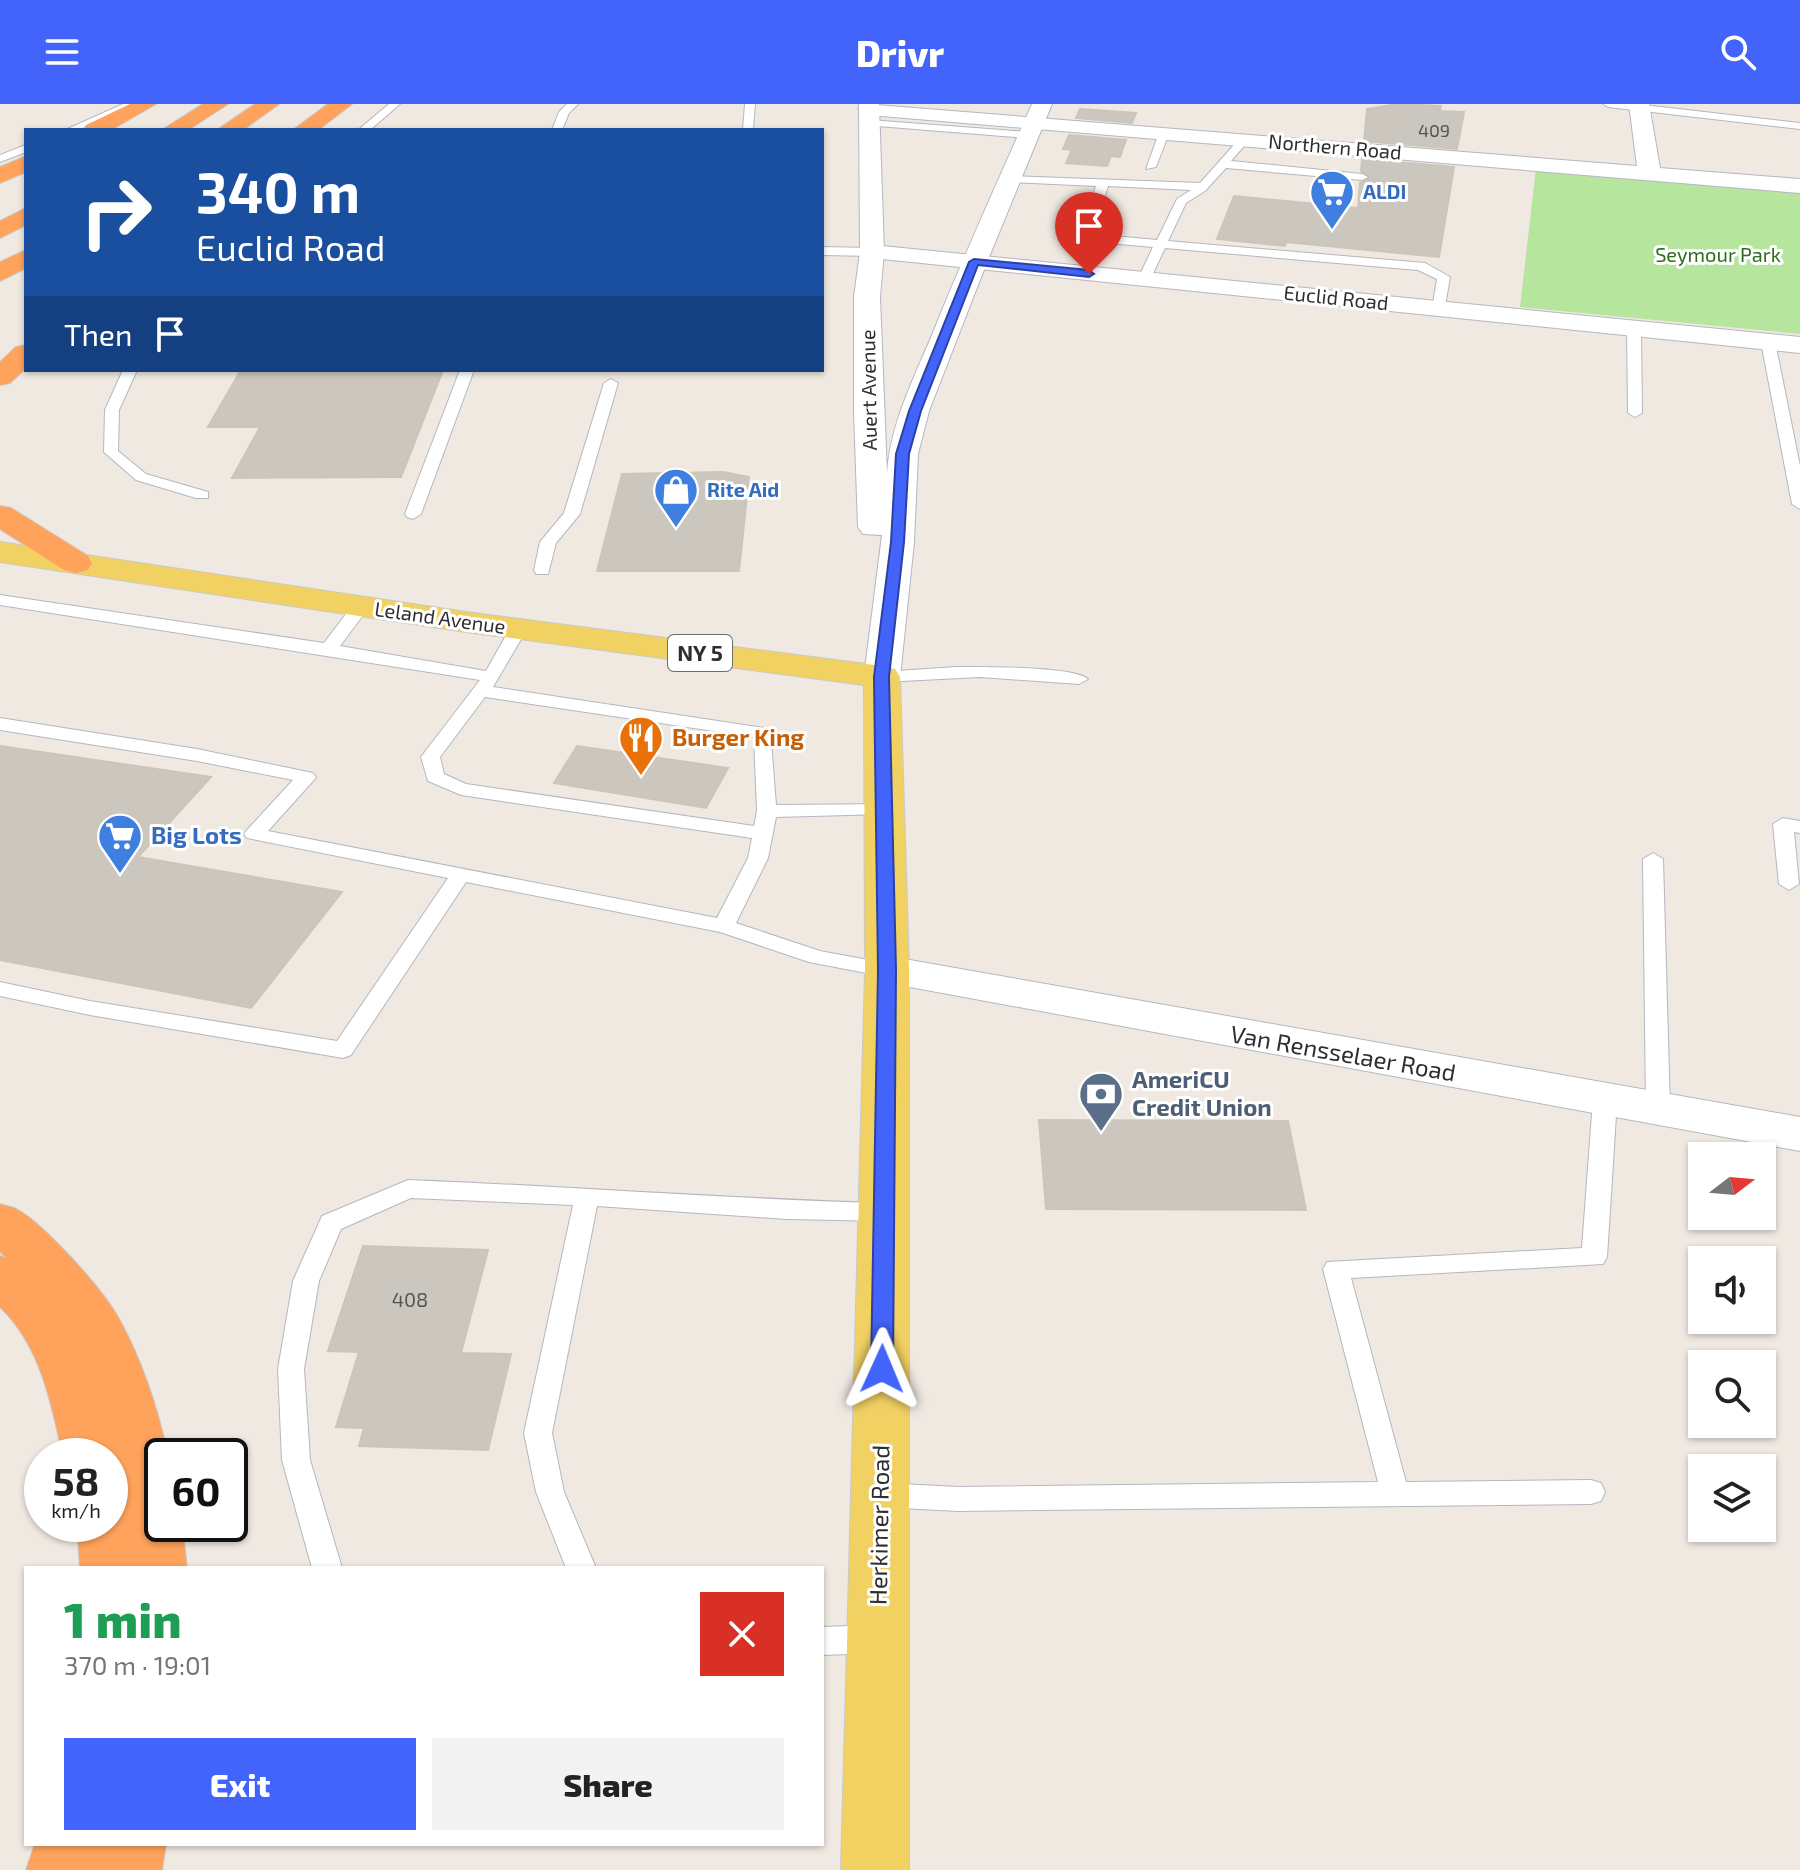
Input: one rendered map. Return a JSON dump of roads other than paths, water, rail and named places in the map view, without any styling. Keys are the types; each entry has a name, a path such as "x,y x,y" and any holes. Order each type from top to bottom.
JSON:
{"highway":[{"path":"98,128 146,104"},
{"path":"176,128 218,104"},
{"path":"231,128 269,104"},
{"path":"307,128 342,104"},
{"path":"0,176 24,164"},
{"path":"0,231 24,216"},
{"path":"0,273 24,258"},
{"path":"0,377 24,355"},
{"name":"NY 5","path":"0,515 76,563"},
{"path":"0,1223 43,1261 97,1328 132,1415 156,1542 157,1566"},
{"path":"0,1276 30,1304 73,1378 87,1438"},
{"path":"108,1542 110,1566"},
{"path":"60,1870 67,1846"},
{"path":"128,1870 133,1846"}],"main road":[{"name":"Leland Avenue","path":"0,552 518,629 882,677"},
{"name":"Herkimer Road","path":"875,1870 887,970 882,677"}],"street":[{"path":"1639,105 1650,174"},
{"name":"Northern Road","path":"869,112 1035,120 1800,186"},
{"name":"Auert Avenue","path":"869,112 872,252 867,297 868,412 882,677"},
{"name":"Herkimer Road","path":"882,677 898,542 903,454 915,411 1035,120"},
{"name":"Euclid Road","path":"872,252 1800,345"},
{"name":"Van Rensselaer Road","path":"887,970 1800,1134"}],"lane":[{"path":"75,128 132,104"},
{"path":"365,128 395,104"},
{"path":"558,128 564,112 573,104"},
{"path":"748,128 750,104"},
{"path":"1608,104 1639,105 1800,126"},
{"path":"1150,167 1164,133"},
{"path":"1144,279 1181,201 1203,187 1245,139"},
{"path":"0,159 24,149"},
{"path":"1223,164 1362,177"},
{"path":"1010,179 1203,187"},
{"path":"1103,183 1085,237 1421,266 1444,277 1439,309"},
{"path":"824,251 872,252"},
{"path":"1634,328 1635,413"},
{"path":"1768,342 1800,504"},
{"path":"129,372 116,394 108,426 111,452 141,477 202,495"},
{"path":"413,514 466,372"},
{"path":"542,570 548,542 572,514 611,383"},
{"path":"0,600 329,649 487,684 763,733 767,811 758,858 724,926"},
{"path":"329,649 361,606"},
{"path":"518,629 487,684 430,757 435,777 461,789 762,833"},
{"path":"882,677 946,671 1016,672 1079,679"},
{"path":"0,724 197,755 306,777 254,834 724,926 817,957 887,970"},
{"path":"767,811 884,808"},
{"path":"1789,884 1783,824 1800,827"},
{"path":"1653,859 1658,1109"},
{"path":"0,989 90,1008 343,1050 461,874"},
{"path":"1395,1494 1336,1269 1594,1257 1605,1100"},
{"path":"326,1566 296,1460 291,1369 306,1281 331,1223 408,1189 587,1196 787,1210 884,1212"},
{"path":"580,1566 550,1492 538,1433 587,1196"},
{"path":"880,1495 958,1499 1591,1492"},
{"path":"824,1641 878,1639"}],"place":[{"name":"ALDI","path":"1332,231"},
{"name":"Rite Aid","path":"676,529"},
{"name":"Burger King","path":"641,777"},
{"name":"Big Lots","path":"120,875"},
{"name":"AmeriCU Credit Union","path":"1101,1133"}],"park label":[{"name":"Seymour Park","path":"1718,255"}]}
